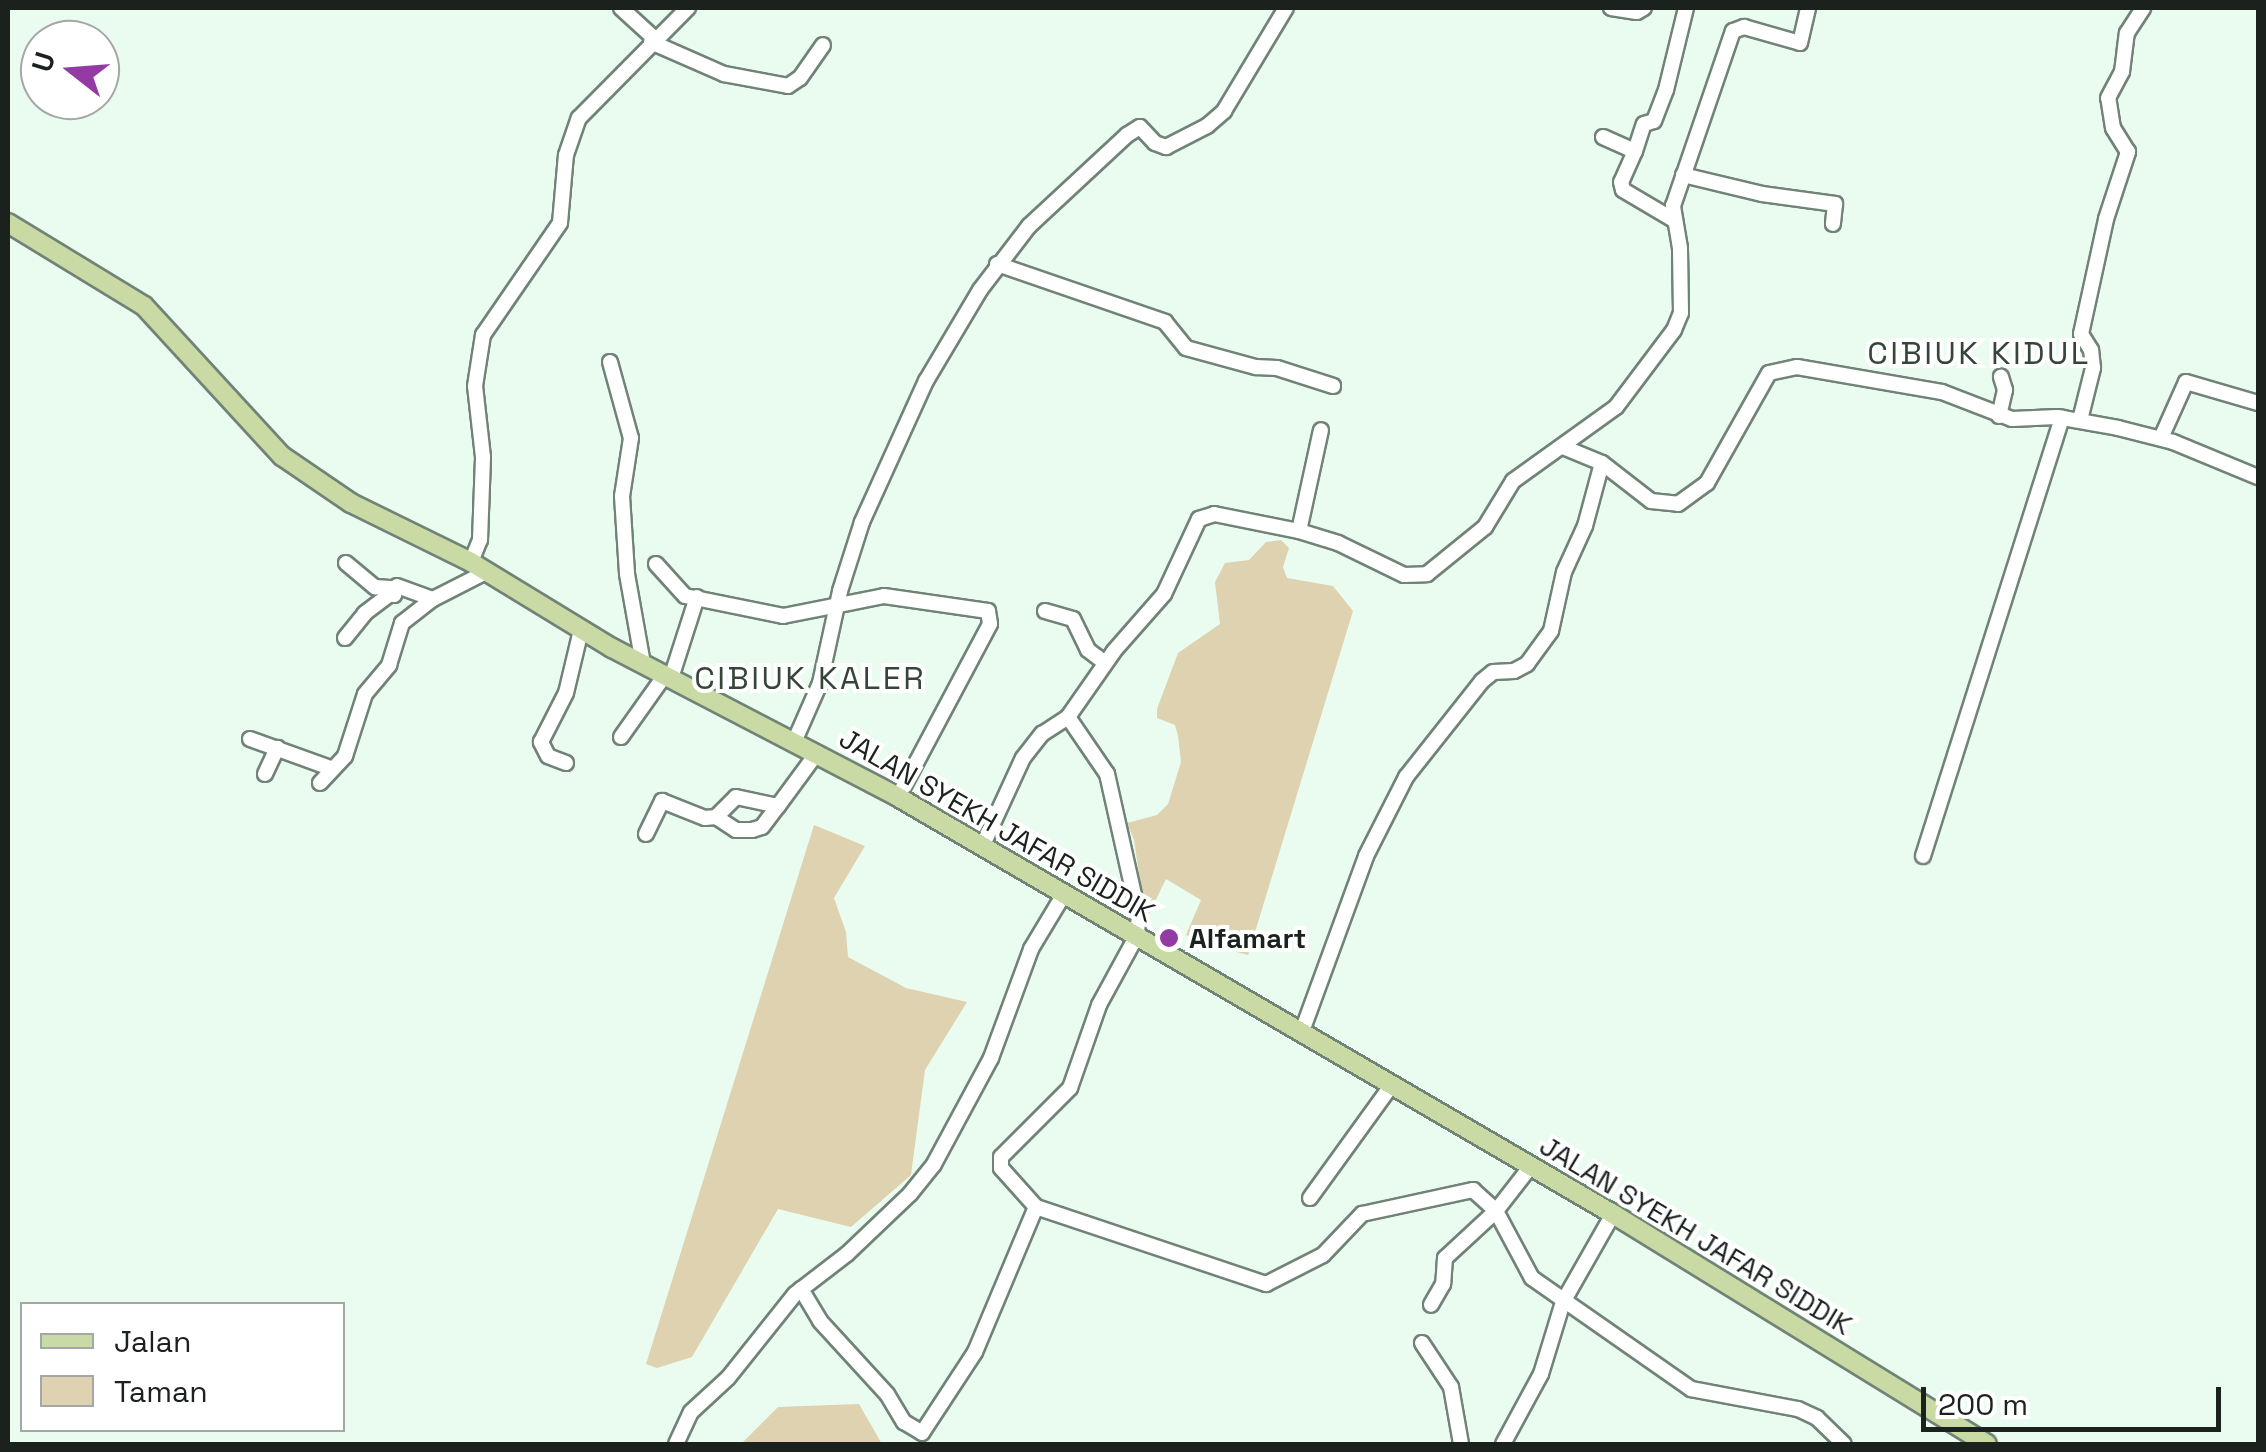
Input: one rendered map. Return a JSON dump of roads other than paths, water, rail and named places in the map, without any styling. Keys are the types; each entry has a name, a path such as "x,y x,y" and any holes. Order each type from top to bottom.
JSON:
{"main road":[{"name":"JALAN SYEKH JAFAR SIDDIK","path":"8,222 144,306 294,466 360,508 478,568 643,664 898,797 1613,1214 1988,1444"}],"street":[{"path":"622,8 653,40 724,74 788,86 800,78 823,45"},
{"path":"320,784 346,752 368,688 389,665 402,623 478,568 482,457 475,386 483,335 555,235 563,208 569,142 578,118 687,8"},
{"path":"795,740 820,682 836,604 862,522 893,449 946,346 997,264 1029,226 1136,129 1143,128 1156,143 1166,147 1215,119 1242,85 1286,8"},
{"path":"1611,8 1636,12 1644,8"},
{"path":"1672,218 1622,190 1621,182 1644,124 1654,121 1666,90 1686,8"},
{"path":"982,846 1023,758 1042,734 1068,716 1105,663 1164,594 1198,519 1231,516 1299,531 1338,543 1404,575 1427,574 1485,527 1513,481 1626,396 1678,324 1682,303 1680,248 1672,218 1682,175 1735,28 1800,43 1808,8"},
{"path":"2080,420 2093,368 2091,350 2081,334 2106,219 2128,152 2114,128 2107,103 2120,76 2127,33 2143,8"},
{"path":"1603,137 1635,151"},
{"path":"1682,175 1762,194 1835,204 1833,224"},
{"path":"997,264 1165,322 1186,348 1247,365 1277,368 1332,386"},
{"path":"610,362 631,438 622,496 627,574 643,664"},
{"path":"1563,447 1602,463 1651,501 1670,505 1688,499 1714,472 1763,381 1779,368 1796,366 1928,388 1998,416 2080,420 2162,438 2258,477"},
{"path":"1998,416 2005,390 2001,377"},
{"path":"2162,438 2188,382 2242,402 2258,403"},
{"path":"1923,856 2062,418"},
{"path":"1299,531 1321,430"},
{"path":"1301,1034 1366,856 1406,777 1482,682 1494,672 1514,671 1527,664 1551,631 1564,572 1586,526 1602,463"},
{"path":"346,563 375,588 393,592"},
{"path":"656,564 685,596 788,616 836,604 903,596 984,609 991,615 898,797"},
{"path":"346,638 365,614 397,586 433,599"},
{"path":"621,737 668,677 697,598"},
{"path":"1045,612 1074,619 1088,650 1105,663"},
{"path":"566,763 548,756 540,742 566,693 581,630"},
{"path":"1068,716 1107,774 1138,918 1136,937 1099,1005 1070,1088 1001,1158 1001,1168 1036,1207 1266,1284 1323,1255 1354,1220 1367,1212 1466,1189 1478,1192 1496,1211 1532,1278 1563,1302 1692,1389 1798,1409 1817,1418 1844,1444"},
{"path":"250,740 332,770"},
{"path":"266,774 276,748"},
{"path":"646,834 662,801 703,817 716,817 736,830 762,827 817,753"},
{"path":"716,817 736,797 778,806"},
{"path":"676,1444 691,1412 728,1378 801,1289 847,1254 910,1194 934,1164 991,1058 1030,949 1064,894"},
{"path":"1310,1198 1391,1086"},
{"path":"1431,1306 1441,1290 1445,1258 1496,1211 1531,1166"},
{"path":"801,1289 820,1321 887,1394 904,1422 925,1439 980,1342 1036,1207"},
{"path":"1503,1444 1541,1374 1563,1302 1613,1214"},
{"path":"1422,1343 1451,1387 1461,1444"}],"place":[{"name":"Alfamart","path":"1169,938"}],"district":[{"name":"CIBIUK KIDUL","path":"1979,353"},
{"name":"CIBIUK KALER","path":"810,678"}]}
